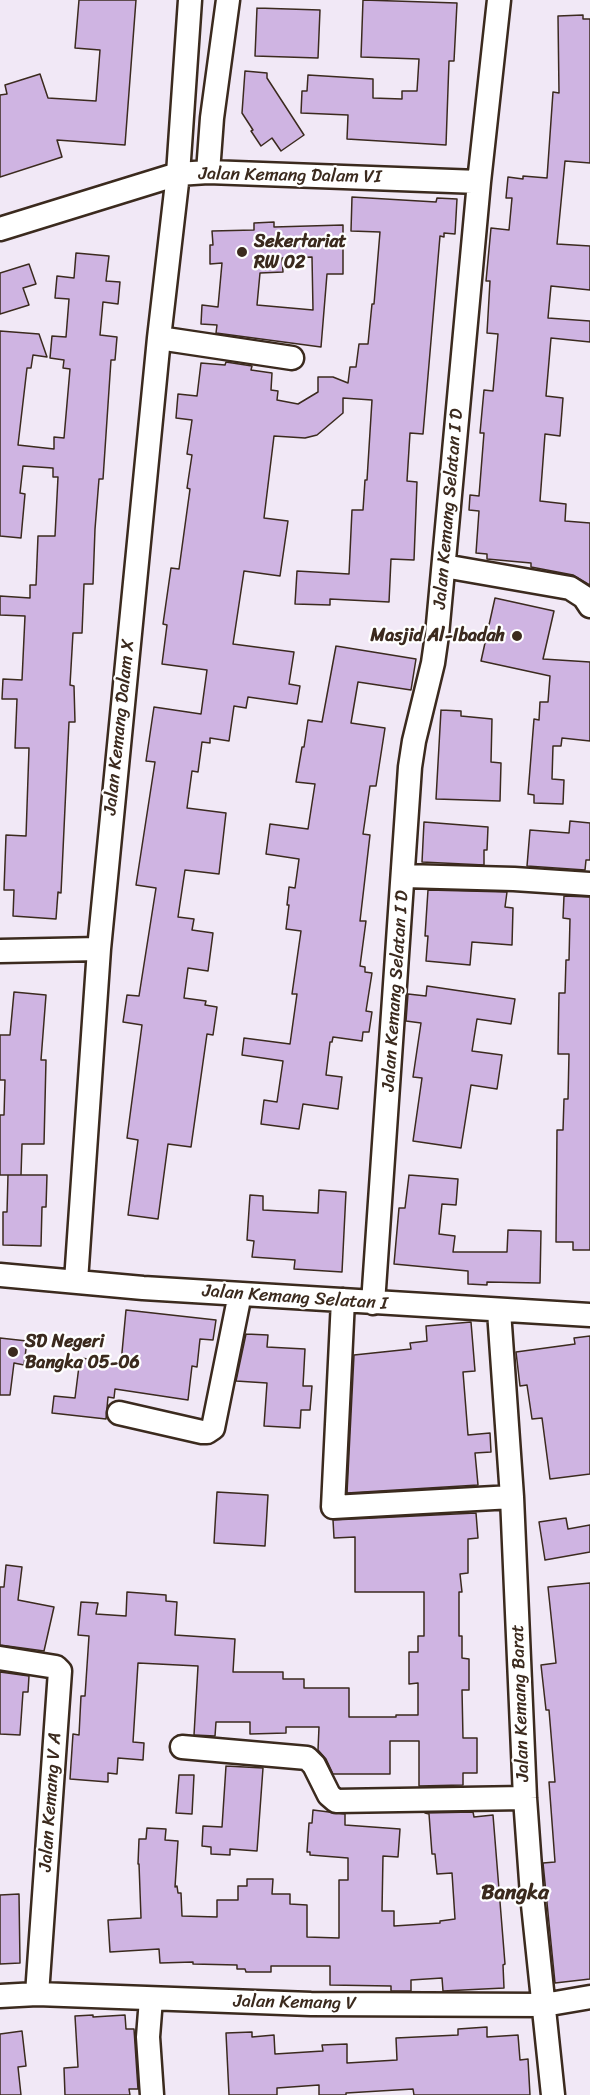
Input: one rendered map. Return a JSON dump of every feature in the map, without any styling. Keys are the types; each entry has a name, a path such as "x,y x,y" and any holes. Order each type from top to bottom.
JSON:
{"street":[{"name":"Jalan Kemang Dalam X","path":"76,1281 99,948 159,338 178,174 190,0"},
{"path":"208,172 212,118 228,0"},
{"name":"Jalan Kemang Selatan I D","path":"373,1303 410,767 414,741 434,663 479,182 499,0"},
{"name":"Jalan Kemang Dalam VI","path":"0,229 178,174 208,172 479,182"},
{"path":"159,338 292,358"},
{"path":"444,566 570,588 584,597 590,606"},
{"path":"404,876 590,884"},
{"path":"0,951 99,948"},
{"name":"Jalan Kemang Selatan I","path":"0,1275 240,1294 590,1315"},
{"path":"118,1413 202,1432 213,1428 240,1294"},
{"path":"343,1300 333,1507 512,1497"},
{"name":"Jalan Kemang Barat","path":"499,1311 512,1497 525,1798 532,1895 553,2095"},
{"name":"Jalan Kemang V A","path":"0,1658 56,1667 60,1674 37,1994"},
{"path":"182,1747 307,1758 314,1765 329,1795 336,1801 525,1798"},
{"name":"Jalan Kemang V","path":"0,1996 37,1994 311,2004 544,2005 590,1997"},
{"path":"151,1999 148,2037 152,2095"}],"building":[{"path":"79,0 136,0 125,145 57,140 62,157 0,177 0,95 7,94 5,85 40,74 48,98 96,101 100,50 75,48"},
{"path":"363,0 457,3 454,61 449,61 446,145 347,139 348,115 301,113 302,91 307,91 308,75 373,79 373,98 402,99 402,91 417,91 419,59 361,57"},
{"path":"257,8 320,10 318,58 255,56"},
{"path":"583,15 583,19 590,19 590,163 565,161 557,244 590,246 590,290 551,286 548,318 590,321 590,342 551,338 546,396 563,398 560,436 545,434 540,501 566,504 565,521 590,523 590,585 573,575 531,567 531,563 487,559 487,554 476,553 479,511 469,510 470,495 479,496 484,433 480,433 484,390 493,391 498,334 487,333 490,281 486,281 491,228 509,230 512,198 506,198 508,177 547,178 553,92 559,93 558,16"},
{"path":"245,71 267,73 267,78 304,135 281,151 272,138 261,146 242,113"},
{"path":"352,197 436,202 437,198 457,199 455,234 444,233 444,237 440,236 423,434 410,433 407,481 417,482 414,560 391,559 389,602 330,599 330,605 295,604 297,571 349,574 352,510 363,510 365,480 367,480 372,400 343,398 343,413 317,435 305,438 274,436 264,518 288,521 280,576 244,571 233,644 294,652 289,684 300,686 297,704 248,697 246,708 234,706 229,741 210,738 210,743 202,742 198,772 192,771 187,808 226,813 219,874 185,870 178,917 194,919 192,930 213,933 208,971 188,968 184,998 206,1001 205,1005 217,1007 213,1035 207,1034 191,1147 168,1144 158,1219 128,1215 138,1140 127,1138 142,1025 123,1022 127,995 139,996 156,888 136,885 155,762 146,761 154,707 201,714 207,670 162,664 167,625 163,624 171,568 179,569 190,489 187,488 192,455 187,454 192,420 176,418 178,394 197,396 201,363 225,365 226,362 252,366 251,370 272,373 271,390 278,391 277,400 298,404 318,392 318,377 333,377 348,383 350,367 356,367 359,344 368,344 380,232 351,231"},
{"path":"274,222 274,227 343,225 343,274 327,274 321,347 216,333 217,325 201,324 202,305 218,307 222,263 210,264 210,245 213,245 212,231 254,230 254,223","holes":["312,257 313,310 257,305 260,273 283,272 282,258"]},
{"path":"76,253 109,256 106,281 120,282 118,304 103,302 100,335 117,337 115,360 111,360 103,479 99,479 93,584 84,584 82,633 73,633 70,685 74,686 75,722 69,722 61,893 58,892 56,919 13,916 14,890 4,890 6,835 26,836 29,748 15,748 17,699 2,699 3,679 22,680 25,616 0,615 0,596 30,598 30,585 36,585 38,536 55,536 58,477 53,477 53,468 23,466 20,493 25,494 21,538 0,536 0,331 39,334 47,357 33,355 31,368 27,368 18,445 54,449 54,437 64,438 70,369 63,368 64,360 50,358 52,336 66,337 69,299 55,298 57,276 74,278"},
{"path":"29,264 36,284 23,288 29,305 0,314 0,273"},
{"path":"495,598 554,611 543,659 590,662 590,741 562,738 561,746 553,746 552,779 564,780 563,804 534,803 534,795 528,794 534,719 539,720 540,702 548,702 550,676 481,661"},
{"path":"336,646 416,659 411,690 358,682 351,723 385,728 376,786 370,786 363,834 370,835 360,921 366,921 360,966 365,967 365,972 372,973 366,1011 372,1012 369,1032 363,1032 362,1041 333,1037 330,1042 326,1075 342,1077 338,1109 303,1104 299,1129 261,1124 264,1100 277,1102 283,1061 242,1055 244,1038 290,1044 297,994 292,994 301,931 286,929 289,905 287,905 289,887 295,888 299,859 266,854 270,824 308,829 315,784 296,782 308,720 322,722"},
{"path":"441,710 461,711 461,716 492,719 491,762 501,763 500,801 436,799"},
{"path":"570,821 590,823 590,860 586,860 585,870 527,866 530,830 569,833"},
{"path":"424,822 488,827 484,865 422,862"},
{"path":"428,890 507,892 505,907 513,908 512,945 472,942 470,965 426,961"},
{"path":"564,896 590,897 590,1250 573,1250 573,1242 556,1242 557,1130 563,1130 564,1099 568,1099 569,1054 558,1054 559,993 565,993 566,960 569,960 570,919 563,918"},
{"path":"427,986 515,999 511,1024 477,1019 472,1051 502,1055 497,1089 471,1085 461,1148 413,1141 422,1078 413,1077 421,1023 406,1021 408,994 426,996"},
{"path":"14,992 46,995 41,1060 46,1060 44,1144 22,1144 21,1175 0,1175 0,1115 4,1115 5,1080 0,1080 0,1035 10,1035"},
{"path":"8,1175 47,1175 46,1207 42,1207 41,1246 3,1245 3,1212 7,1212"},
{"path":"409,1175 458,1179 456,1205 442,1204 439,1234 455,1236 453,1252 507,1252 508,1230 541,1231 540,1283 468,1284 468,1271 394,1264 399,1208 405,1208"},
{"path":"319,1190 346,1192 342,1272 294,1269 295,1260 252,1257 254,1241 247,1240 250,1195 263,1196 263,1210 318,1213"},
{"path":"126,1310 216,1320 213,1340 200,1339 197,1367 192,1366 188,1400 115,1389 114,1398 108,1397 106,1419 52,1413 54,1396 75,1398 80,1358 121,1363"},
{"path":"471,1322 475,1371 463,1372 468,1435 490,1433 491,1452 475,1453 478,1485 347,1493 354,1355 411,1349 410,1343 427,1341 426,1326"},
{"path":"246,1334 268,1335 267,1347 305,1349 303,1386 312,1386 310,1410 301,1410 300,1428 264,1426 267,1383 236,1381"},
{"path":"590,1336 590,1474 550,1479 542,1418 532,1419 527,1385 520,1386 516,1352 575,1344 574,1338"},
{"name":"SD Negeri Bangka 05-06","path":"0,1338 27,1341 24,1365 14,1363 10,1395 0,1395"},
{"path":"217,1492 268,1495 265,1546 214,1543"},
{"path":"476,1513 478,1538 468,1539 468,1573 460,1574 462,1592 459,1592 459,1636 462,1636 462,1658 469,1659 469,1690 462,1690 463,1738 477,1738 477,1773 463,1773 463,1785 419,1786 419,1741 390,1741 390,1774 333,1774 326,1759 318,1750 319,1727 286,1727 286,1733 250,1734 250,1722 216,1722 215,1736 194,1735 198,1666 138,1663 133,1742 144,1743 143,1760 118,1758 117,1774 108,1773 108,1782 70,1779 73,1734 79,1735 81,1696 85,1696 89,1636 78,1635 81,1602 98,1603 96,1614 126,1616 127,1592 166,1595 166,1601 177,1602 175,1635 235,1639 233,1672 283,1672 283,1679 304,1679 304,1688 349,1688 349,1717 418,1715 418,1683 409,1684 409,1652 418,1652 418,1636 424,1636 424,1592 355,1592 355,1537 334,1538 333,1520"},
{"path":"566,1518 568,1529 590,1525 590,1552 545,1560 539,1522"},
{"path":"6,1565 22,1567 18,1600 54,1607 44,1651 0,1645 0,1587 4,1587"},
{"path":"590,1583 590,1979 555,1983 543,1863 555,1862 549,1782 555,1782 549,1710 546,1710 541,1665 556,1663 548,1587"},
{"path":"0,1672 29,1676 28,1692 23,1692 20,1735 0,1734"},
{"path":"226,1766 263,1768 257,1851 230,1849 230,1855 211,1854 211,1847 202,1846 203,1826 222,1827"},
{"path":"179,1775 194,1775 192,1814 176,1813"},
{"path":"313,1810 345,1814 345,1825 400,1829 398,1857 383,1856 382,1911 394,1911 394,1926 440,1923 440,1921 455,1919 452,1873 437,1874 435,1854 432,1854 429,1814 425,1813 473,1812 474,1817 493,1815 505,1964 503,1965 504,1988 443,1991 442,1978 411,1980 411,1991 391,1991 391,1986 330,1985 330,1966 271,1966 271,1972 246,1972 245,1969 237,1969 237,1965 193,1964 193,1962 160,1963 159,1949 110,1952 108,1920 141,1918 139,1839 146,1839 147,1828 166,1829 165,1840 178,1841 175,1887 177,1886 178,1893 181,1893 182,1916 217,1917 217,1900 238,1900 238,1886 247,1886 247,1879 273,1879 272,1894 290,1894 290,1904 307,1905 307,1937 339,1938 339,1880 348,1880 348,1858 310,1855 310,1852 307,1852 309,1823 312,1823"},
{"path":"19,1894 20,1963 0,1964 0,1895"},
{"path":"93,2015 93,2017 125,2015 126,2029 134,2029 138,2089 129,2089 130,2095 65,2095 64,2068 78,2067 75,2016"},
{"path":"487,2027 487,2037 518,2035 520,2060 528,2059 530,2095 414,2095 413,2089 319,2095 319,2085 277,2088 277,2095 229,2095 226,2033 252,2032 252,2037 274,2035 275,2054 323,2051 322,2045 347,2044 347,2063 397,2060 396,2038 458,2035 458,2029"},
{"path":"22,2031 26,2066 18,2067 21,2095 0,2095 0,2034"}],"place":[{"name":"Sekertariat RW 02","path":"242,252"},
{"name":"Masjid Al-Ibadah","path":"517,636"},
{"name":"SD Negeri Bangka 05-06","path":"13,1352"}],"district":[{"name":"Bangka","path":"515,1894"}]}
